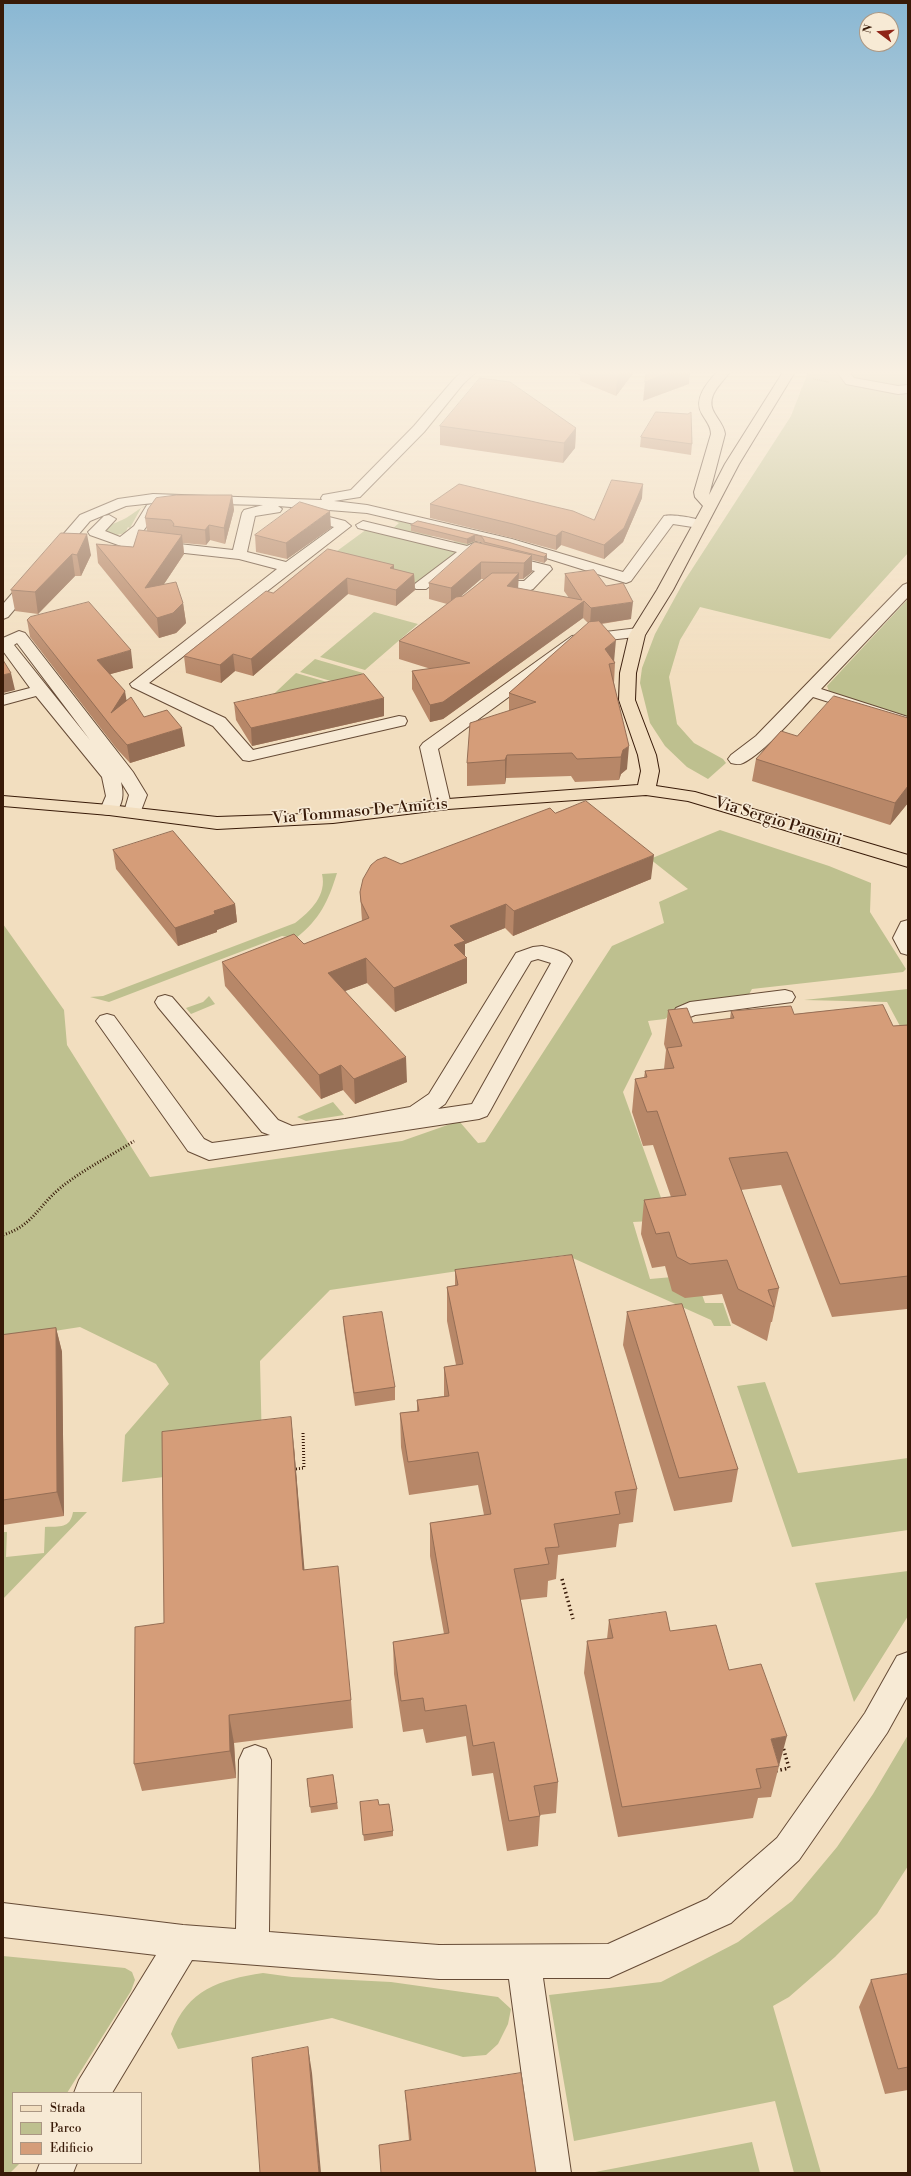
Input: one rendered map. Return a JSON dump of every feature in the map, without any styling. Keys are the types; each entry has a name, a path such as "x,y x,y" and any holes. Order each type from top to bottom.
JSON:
{"main road":[{"path":"706,474 701,492 702,497 710,506"},
{"path":"646,790 650,771 647,754 627,700 628,673 637,634 665,590 727,474"},
{"name":"Via Tommaso De Amicis","path":"3,801 134,812 217,823 333,818 445,805 646,790"},
{"name":"Via Sergio Pansini","path":"646,790 689,796 775,820 908,862"}],"street":[{"path":"301,502 355,494 375,474"},
{"path":"3,614 85,518 123,502 153,498 301,502 367,509 512,543 626,578 669,519 699,524"},
{"path":"125,540 139,528 152,508 162,506 223,506"},
{"path":"239,555 249,513 265,508 294,510 354,518 367,509"},
{"path":"313,517 344,526 138,684 219,722 248,756 399,721"},
{"path":"109,519 95,532 125,540 239,555 289,567"},
{"path":"363,525 475,547 545,569 528,586 487,582 477,591"},
{"path":"125,540 168,540"},
{"path":"421,586 451,562 475,547"},
{"path":"737,759 762,740 908,588"},
{"path":"109,810 115,796 110,776 40,690 5,642 24,632 124,772 138,795 134,812"},
{"path":"445,805 435,747 581,641 637,634"},
{"path":"3,700 40,690"},
{"path":"810,691 908,722"},
{"path":"908,926 903,938 908,950"},
{"path":"107,1021 196,1144 210,1152 479,1111 562,961 549,953 532,952 522,957 437,1099 416,1114 291,1134 270,1126 165,1002"},
{"path":"683,1013 690,1009 785,997"},
{"path":"3,1920 183,1942 439,1962 609,1961 719,1911 788,1849 876,1723 908,1666"},
{"path":"252,1947 255,1760"},
{"path":"93,2092 183,1942"},
{"path":"524,1962 553,2173"},
{"path":"54,2173 58,2164"}],"path":[{"path":"3,1235 14,1233 28,1224 58,1190 134,1141"},
{"path":"296,1469 304,1468 303,1432"},
{"path":"562,1579 573,1619"},
{"path":"774,1771 789,1768 782,1745"}],"green space":[{"path":"754,474 908,474 908,553 830,639 700,607 680,640 669,677 677,724 694,743 723,759 726,763 708,779 687,767 665,746 650,723 640,683 642,668 655,634 683,583"},
{"path":"141,508 130,528 128,527 125,533 113,536 102,533 109,526"},
{"path":"392,520 435,528 477,540 468,547 452,543 458,538 437,533 428,539 391,530 399,523"},
{"path":"367,529 462,552 418,584 412,585 322,562"},
{"path":"908,599 908,716 830,694 827,686"},
{"path":"374,612 418,624 365,670 320,657"},
{"path":"315,659 363,673 348,686 300,672"},
{"path":"296,673 348,688 259,708"},
{"path":"720,830 829,866 871,883 870,912 906,969 903,972 752,989 747,998 676,1010 665,1019 648,1021 652,1034 623,1092 669,1220 633,1222 650,1279 695,1275 705,1303 723,1303 731,1326 714,1326 711,1320 566,1255 330,1290 260,1361 262,1448 164,1477 122,1482 125,1435 169,1384 156,1364 80,1327 3,1339 3,924 64,1010 67,1045 150,1177 402,1141 459,1121 478,1143 485,1142 612,946 664,923 659,902 688,889 650,859"},
{"path":"337,873 330,893 317,917 296,938 282,936 109,1002 90,997 103,996 295,923 312,908 320,896 323,882 322,874"},
{"path":"908,989 907,1039 887,1002 804,1000"},
{"path":"209,996 215,1004 191,1014 186,1008 203,1002"},
{"path":"333,1102 344,1115 306,1121 297,1117"},
{"path":"765,1382 798,1473 908,1458 908,1530 792,1547 737,1386"},
{"path":"73,1512 87,1512 3,1599 3,1532 7,1532 6,1557 44,1553 45,1527 64,1526 72,1517"},
{"path":"908,1571 908,1616 854,1702 815,1583"},
{"path":"908,1735 908,1866 877,1914 835,1957 789,1997 773,2006 821,2173 794,2173 775,2101 574,2141 549,1995 661,1982 738,1942 792,1901 837,1847 873,1794"},
{"path":"3,1956 125,1968 132,1972 135,1980 131,1991 68,2092 12,2092 12,2164 19,2164 10,2173 3,2173"},
{"path":"263,1973 292,1977 391,1982 498,1997 511,2009 508,2024 498,2044 486,2055 463,2057 332,2018 178,2049 171,2034 186,2006 196,1997 207,1989 232,1979"},
{"path":"752,2142 760,2173 590,2173"}],"building":[{"path":"612,480 643,484 624,528 604,545 562,531 556,536 430,504 459,484 573,511 594,520"},
{"path":"177,495 232,495 224,528 209,525 205,530 173,526 174,524 171,520 145,518 148,509 156,498"},
{"path":"300,502 330,511 286,543 255,535"},
{"path":"418,521 508,542 547,554 544,557 484,542 481,536 475,535 467,539 411,525"},
{"path":"139,530 182,535 145,588 176,582 183,603 173,613 157,618 96,544 133,547"},
{"path":"61,533 87,534 77,555 72,554 35,592 11,590"},
{"path":"475,542 532,555 524,563 481,562 451,588 429,583"},
{"path":"328,549 394,565 390,568 414,574 396,590 347,578 251,659 233,654 220,665 184,656 266,591 273,593"},
{"path":"594,570 606,586 623,583 633,602 591,608 584,601 443,702 430,705 412,671 470,663 399,641 456,597 463,596 492,573 519,573 507,586 582,600 565,574"},
{"path":"89,602 131,650 97,660 125,691 111,713 131,697 144,717 167,710 182,728 127,745 27,620 30,617"},
{"path":"599,621 616,640 605,649 615,663 609,664 629,746 623,750 621,757 577,759 572,753 507,755 505,760 467,763 470,723 536,702 509,693 589,622"},
{"path":"3,660 11,673 3,675"},
{"path":"364,674 384,698 251,728 234,703"},
{"path":"834,696 908,718 908,786 895,803 756,759 781,731 797,736"},
{"path":"586,801 654,855 514,911 506,904 450,926 465,941 454,945 467,958 394,988 366,958 328,973 406,1057 354,1079 341,1065 319,1075 222,962 294,934 304,944 369,918 361,902 360,892 363,879 371,865 377,860 385,857 401,864 550,808 555,813"},
{"path":"173,831 235,904 214,911 215,914 175,928 113,850"},
{"path":"883,1005 893,1026 908,1025 908,1276 840,1284 787,1152 729,1158 779,1288 768,1290 774,1307 738,1289 727,1260 690,1264 677,1257 669,1232 656,1234 644,1200 686,1195 657,1111 647,1112 635,1079 647,1077 645,1071 674,1068 667,1048 682,1046 668,1010 687,1008 693,1023 734,1018 731,1011 791,1006 794,1014"},
{"path":"572,1255 637,1489 615,1492 620,1514 554,1524 559,1547 545,1548 549,1564 514,1569 558,1782 534,1786 540,1816 509,1821 494,1742 473,1746 466,1705 425,1711 423,1698 401,1701 393,1642 449,1633 430,1523 491,1514 478,1452 408,1462 400,1413 419,1411 417,1400 449,1396 444,1367 463,1364 447,1287 458,1285 455,1270"},
{"path":"682,1304 738,1469 679,1478 627,1312"},
{"path":"382,1312 395,1387 354,1393 343,1317"},
{"path":"56,1328 57,1492 3,1500 3,1335"},
{"path":"291,1417 303,1570 338,1566 351,1700 229,1715 230,1751 134,1764 135,1627 164,1623 162,1432"},
{"path":"666,1612 670,1631 716,1625 729,1670 761,1664 787,1736 771,1739 779,1766 756,1769 761,1788 622,1807 587,1641 613,1638 609,1620"},
{"path":"333,1775 337,1803 310,1807 307,1779"},
{"path":"378,1800 379,1805 389,1804 393,1831 363,1835 360,1802"},
{"path":"908,1974 908,2067 898,2069 871,1980"},
{"path":"308,2047 319,2173 260,2173 252,2058"},
{"path":"521,2073 536,2173 381,2173 379,2145 411,2140 405,2091"}]}
